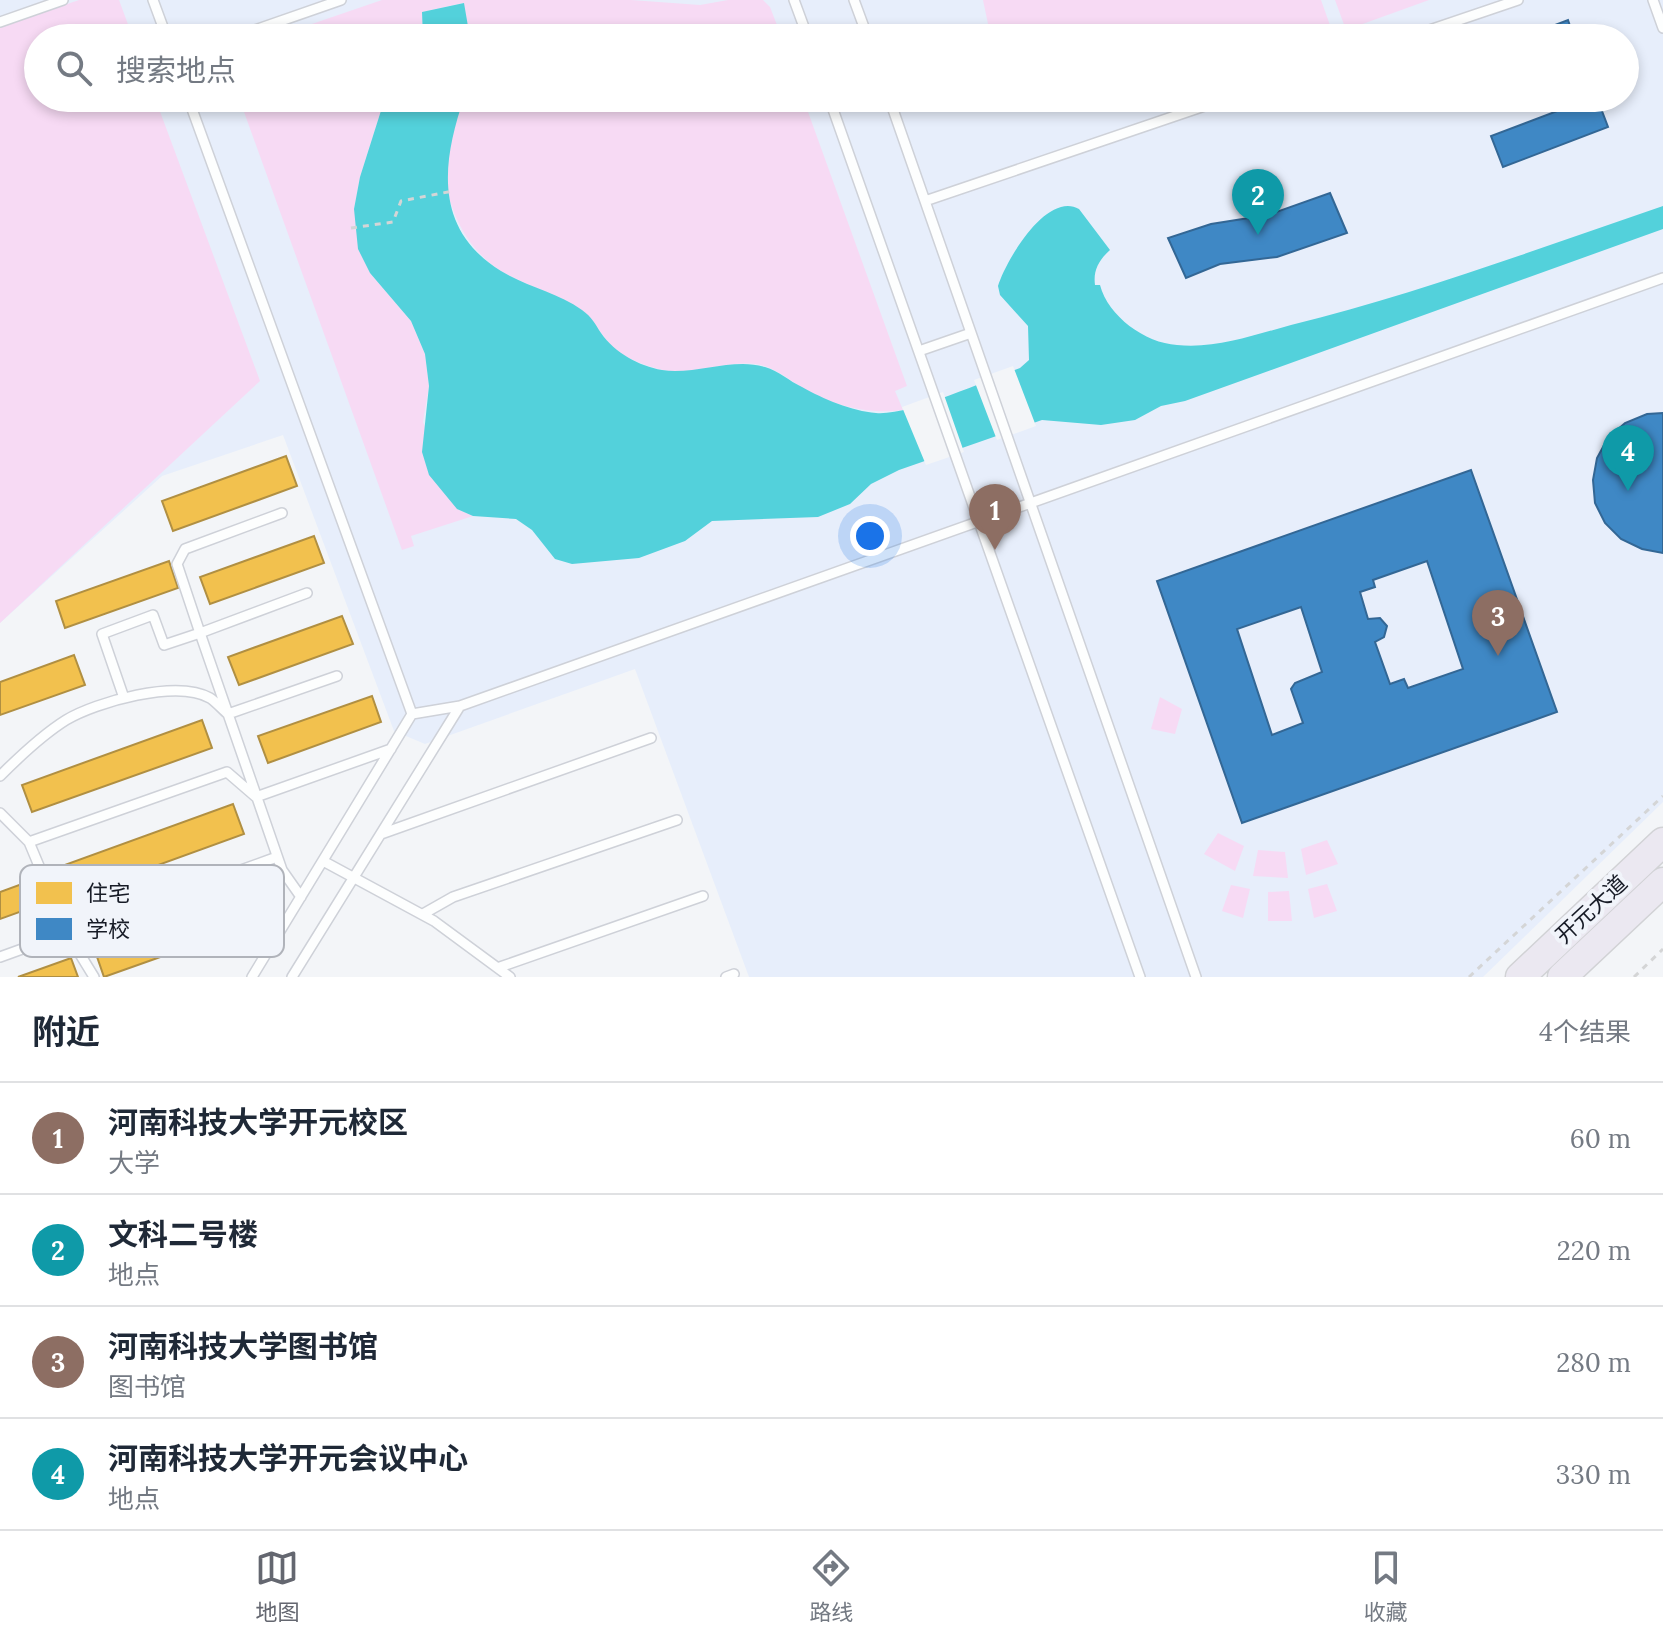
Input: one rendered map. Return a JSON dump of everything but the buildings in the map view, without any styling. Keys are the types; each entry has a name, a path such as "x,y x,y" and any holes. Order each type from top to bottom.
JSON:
{"main road":[{"name":"开元大道","path":"1520,977 1663,842"},
{"name":"开元大道","path":"1562,977 1663,882"}],"lane":[{"path":"0,22 63,0"},
{"path":"153,0 162,24"},
{"path":"272,24 341,0"},
{"path":"794,0 803,24"},
{"path":"854,0 863,24"},
{"path":"1447,24 1518,0"},
{"path":"1653,0 1663,28"},
{"path":"193,112 412,714"},
{"path":"834,112 1140,977"},
{"path":"894,112 1196,977"},
{"path":"925,201 1187,112"},
{"path":"284,925 412,714 460,706 1663,278"},
{"path":"919,351 971,333"},
{"path":"282,513 185,549 177,564 282,865"},
{"path":"124,698 102,634 153,615 164,645 307,593"},
{"path":"228,714 337,676"},
{"path":"0,776 28,748 67,720 124,698 192,693 209,697 228,714"},
{"path":"292,977 460,706"},
{"path":"381,834 651,738"},
{"path":"256,797 391,749"},
{"path":"29,842 227,772 256,797"},
{"path":"0,813 29,842 39,865"},
{"path":"423,914 453,897 677,820"},
{"path":"255,865 277,857"},
{"path":"323,861 423,914 510,977"},
{"path":"284,869 301,897"},
{"path":"500,967 703,896"},
{"path":"0,957 20,950"},
{"path":"82,957 94,977"},
{"path":"252,977 264,957"}],"path":[{"path":"351,228 393,222 401,201 453,191"},
{"path":"1469,977 1663,796"},
{"path":"1634,977 1663,949"}],"shaded area":[{"path":"0,0 1663,0 1663,802 1483,977 749,977 635,669 425,744 394,731 283,435 162,476 0,623"},
{"path":"79,0 119,0 128,24 24,24 24,112 160,112 260,381 0,623 0,27"},
{"path":"382,0 631,0 700,5 728,0 763,0 770,7 777,24 467,24 463,3 422,12 422,24 312,24"},
{"path":"983,0 1321,0 1330,24 988,24"},
{"path":"1335,0 1429,0 1363,24 1344,24"},
{"path":"244,112 381,112 360,177 354,209 370,273 411,321 425,354 429,386 423,422 457,509 473,516 411,536 414,546 402,550"},
{"path":"459,112 808,112 907,386 895,391 903,410 862,410 835,403 761,365 735,364 671,371 629,358 614,348 578,308 501,271 478,252 461,227 449,198 445,159"},
{"path":"1160,697 1182,709 1175,734 1151,729"},
{"path":"1218,833 1244,846 1235,871 1204,854"},
{"path":"1327,840 1338,864 1306,875 1301,849"},
{"path":"1258,850 1285,852 1288,878 1253,876"},
{"path":"1327,884 1337,911 1314,918 1308,889"},
{"path":"1231,885 1250,889 1243,918 1222,911"},
{"path":"1289,891 1292,921 1268,921 1268,892"}],"water":[{"path":"464,3 468,24 422,24 422,12"},
{"path":"381,112 459,112 448,170 454,215 463,235 479,254 501,271 582,310 613,347 636,362 675,371 753,364 775,371 828,400 876,413 908,409 948,396 1020,368 1029,360 1028,326 1000,295 998,286 1010,260 1030,231 1054,210 1067,206 1079,209 1110,250 1098,266 1095,285 1100,285 1119,317 1153,339 1192,346 1235,340 1338,313 1478,270 1663,206 1663,229 1185,401 1161,406 1135,420 1101,425 1042,420 899,470 871,484 850,504 818,517 712,521 685,541 639,558 572,564 555,559 532,530 516,519 473,516 457,509 429,475 422,452 429,386 425,354 411,321 370,273 358,249 354,209 360,177"}],"pier":[{"path":"1013,366 1036,426 997,440 974,380"},
{"path":"943,392 964,452 926,465 902,407"}],"place":[{"name":"文科二号楼","path":"1258,235"},
{"name":"河南科技大学开元会议中心","path":"1628,491"},
{"name":"河南科技大学开元校区","path":"995,550"},
{"name":"河南科技大学图书馆","path":"1498,656"}]}
